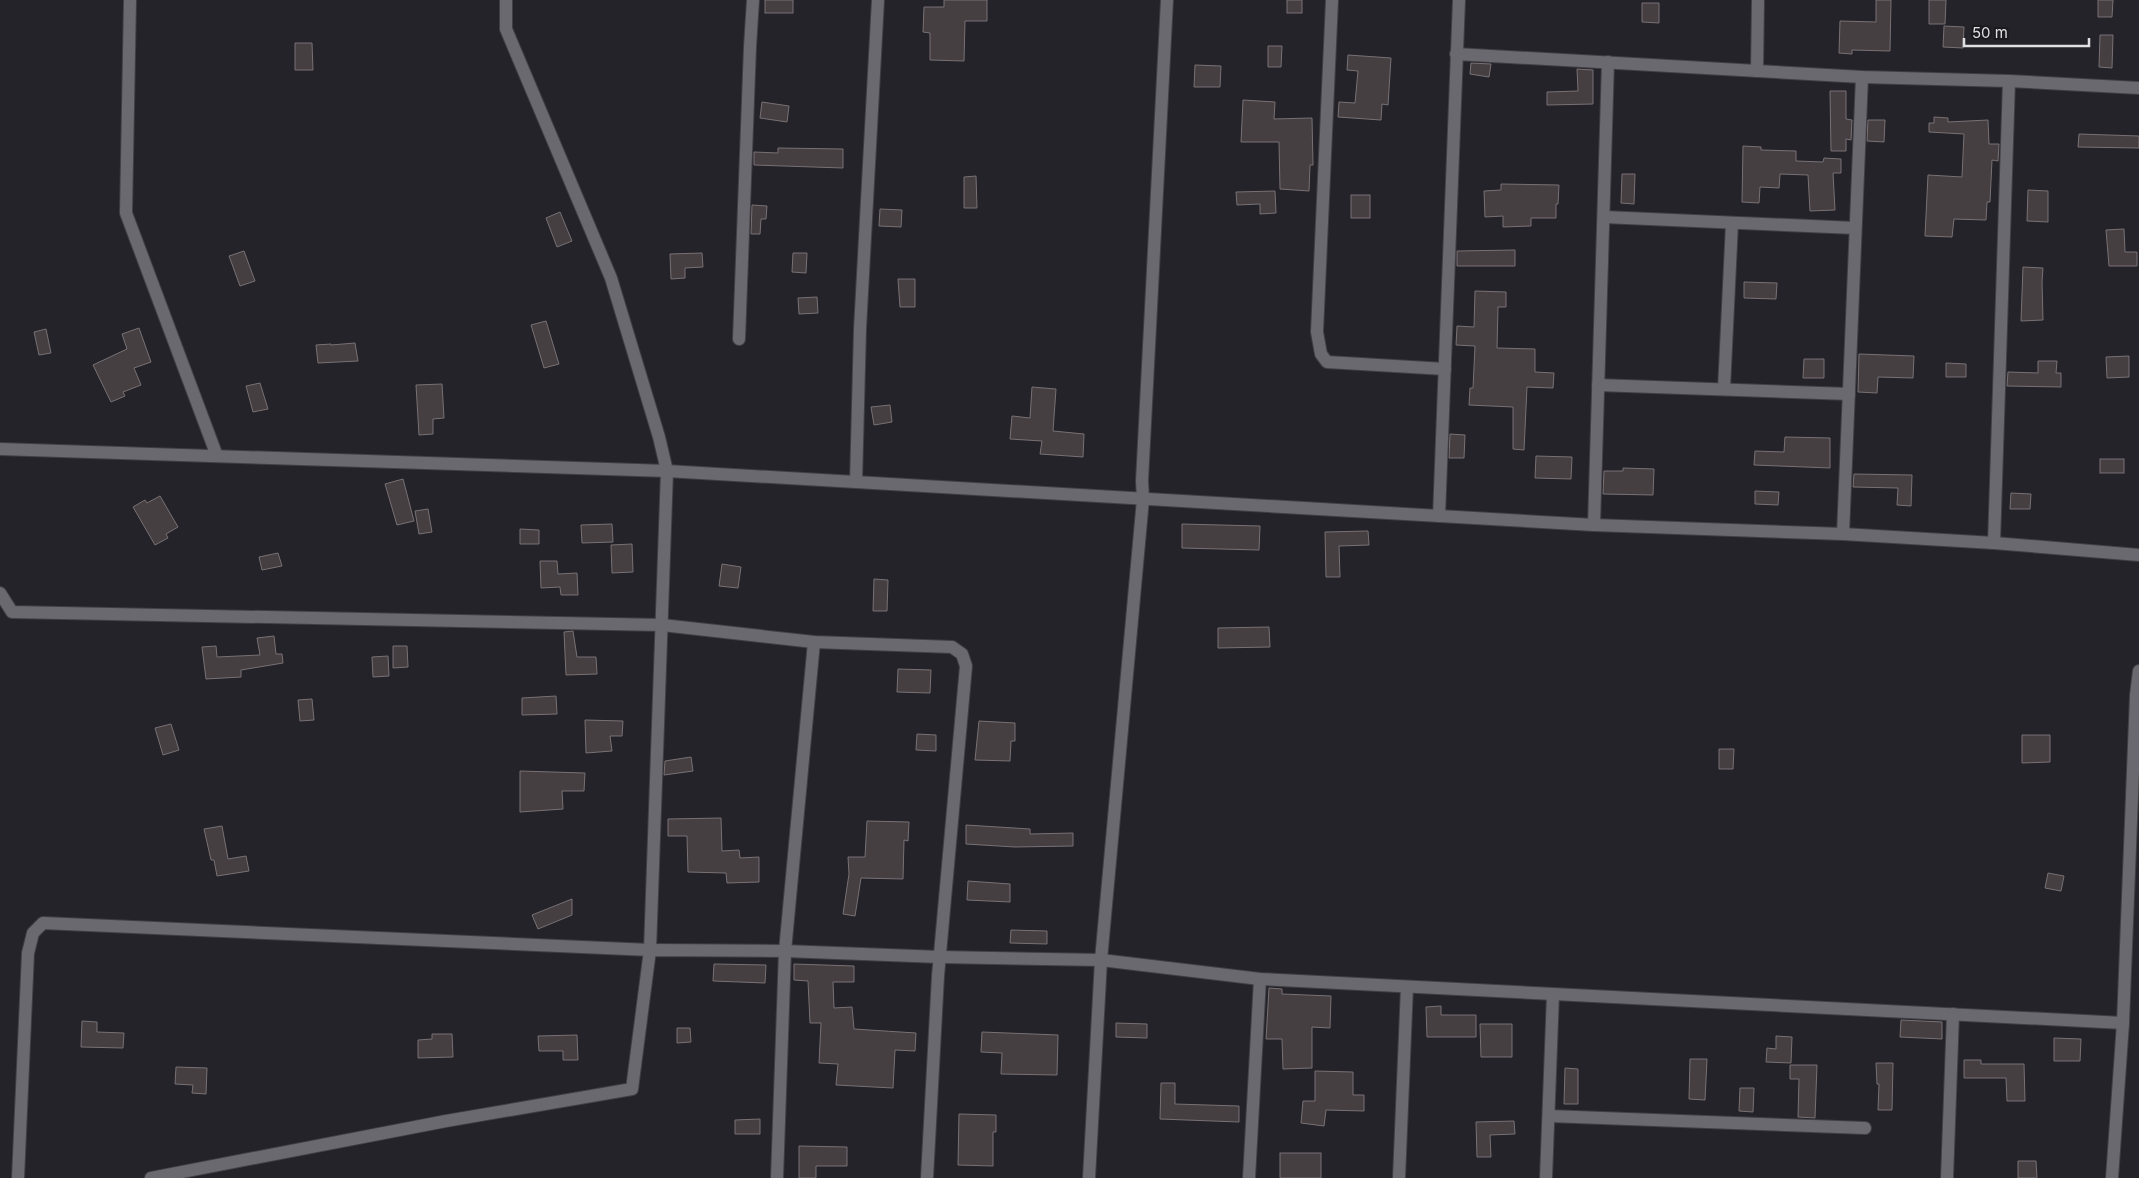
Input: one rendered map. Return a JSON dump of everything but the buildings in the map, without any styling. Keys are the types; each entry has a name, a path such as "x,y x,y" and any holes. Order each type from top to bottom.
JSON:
{"street":[{"path":"130,0 126,213 217,456"},
{"path":"151,1178 446,1121 632,1090 650,950 667,471 660,437 611,278 506,28 506,0"},
{"path":"739,339 750,47 754,0"},
{"path":"856,482 860,329 878,0"},
{"path":"1089,1178 1101,960 1143,500 1142,481 1167,0"},
{"path":"1332,0 1317,332 1321,354 1327,362 1444,369"},
{"path":"1439,516 1458,0"},
{"path":"1757,71 1758,0"},
{"path":"1456,54 1862,77 2009,81 2139,88"},
{"path":"1594,525 1608,62"},
{"path":"1843,534 1862,77"},
{"path":"1994,543 2009,81"},
{"path":"1604,217 1856,228"},
{"path":"1724,389 1732,223"},
{"path":"1598,385 1849,394"},
{"path":"0,450 667,471 1594,525 1843,534 1994,543 2139,555"},
{"path":"0,593 12,612 662,625 814,642 952,647 962,654 966,666 940,957 927,1178"},
{"path":"777,1178 785,951 814,642"},
{"path":"2112,1178 2123,1023 2136,694 2139,671"},
{"path":"18,1178 28,953 33,934 43,923 650,950 785,951 940,957 1101,960 1260,979 2123,1023"},
{"path":"1249,1178 1260,979"},
{"path":"1400,1178 1407,987"},
{"path":"1546,1178 1553,994"},
{"path":"1947,1178 1953,1014"},
{"path":"1548,1116 1865,1128"}]}
